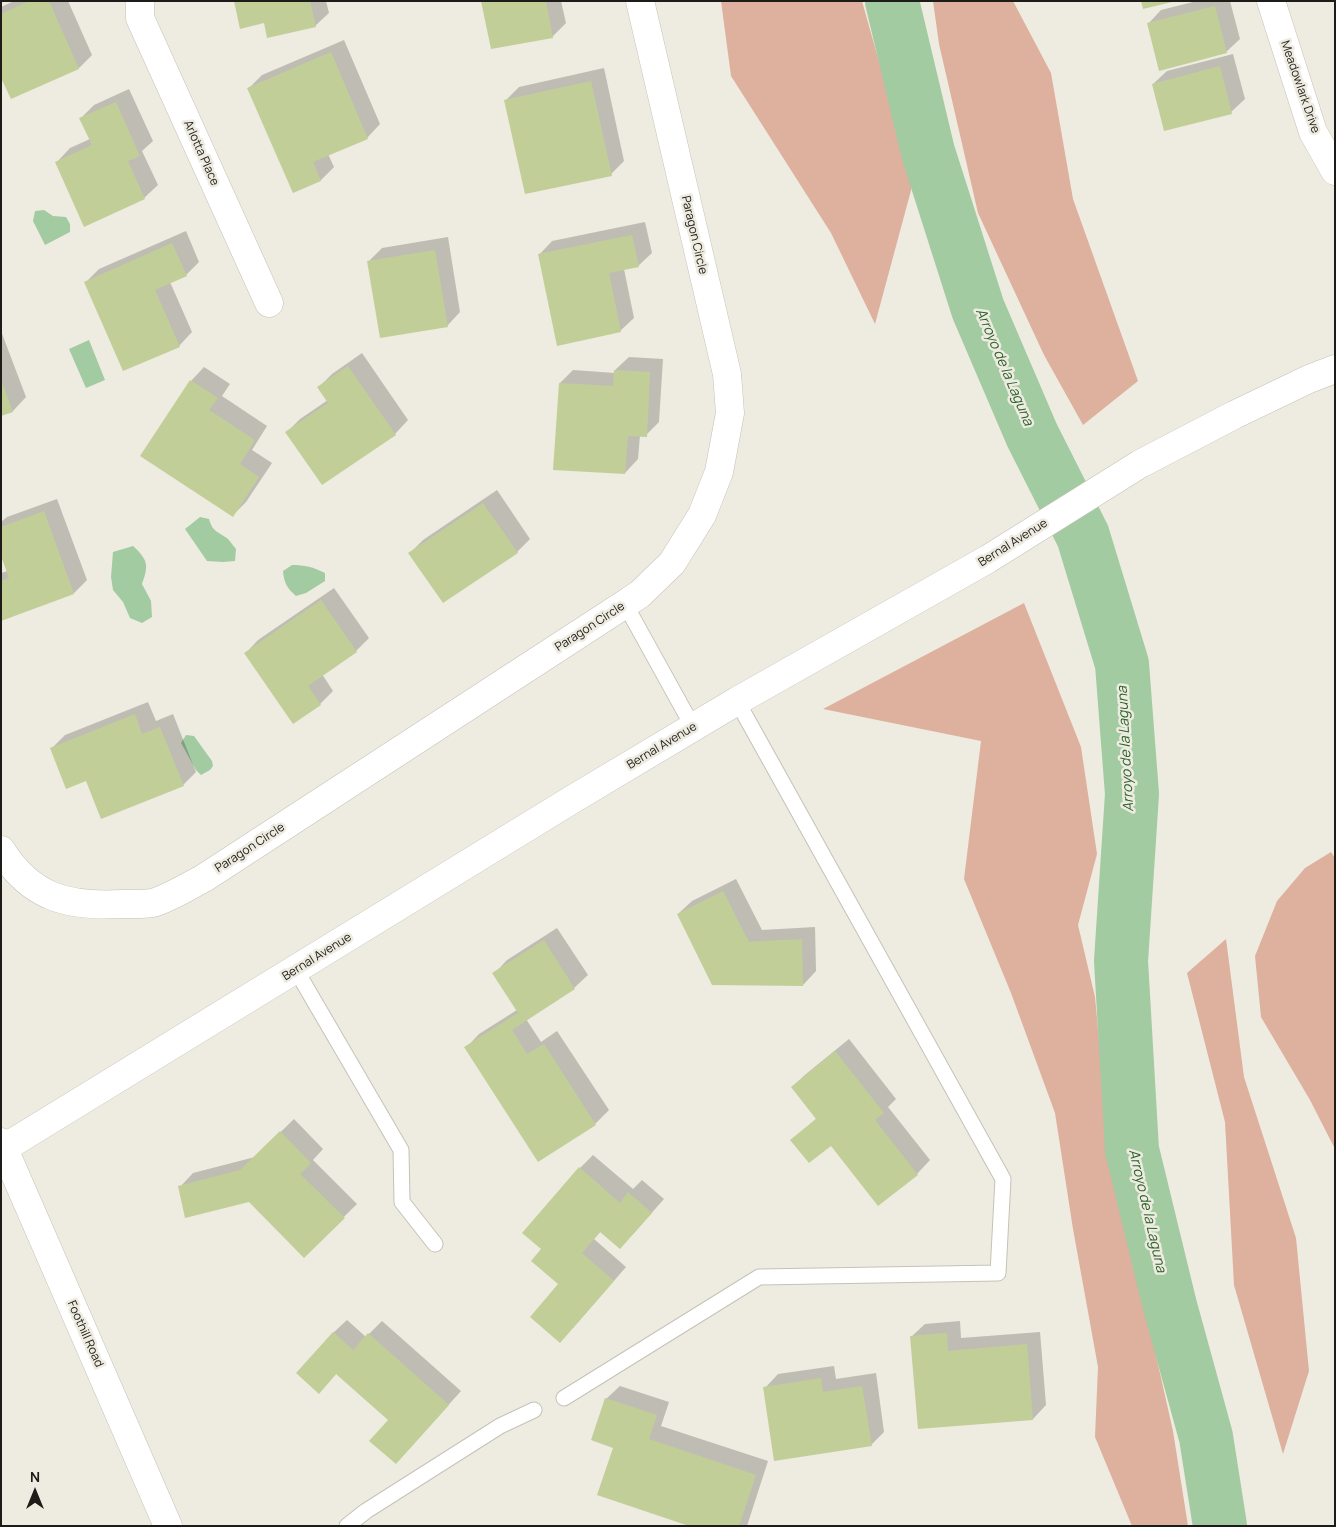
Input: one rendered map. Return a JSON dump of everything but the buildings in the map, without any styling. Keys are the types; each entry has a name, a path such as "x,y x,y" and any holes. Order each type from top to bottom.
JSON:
{"main road":[{"name":"Arlotta Place","path":"140,1 140,18 269,303"},
{"name":"Paragon Circle","path":"1,850 11,865 36,888 59,900 93,906 155,902 204,878 626,604 640,594 672,564 702,514 719,472 730,413 727,374 640,1"},
{"name":"Meadowlark Drive","path":"1271,1 1324,128 1335,171"},
{"name":"Bernal Avenue","path":"3,1145 296,970 693,727 988,560 1140,464 1234,415 1309,379 1335,369"},
{"name":"Foothill Road","path":"3,1145 168,1526"}],"lane":[{"path":"626,604 693,727"},
{"path":"564,1398 759,1276 998,1272 1003,1179 737,701"},
{"path":"296,970 401,1150 402,1202 435,1244"},
{"path":"347,1526 366,1511 500,1426 534,1410"}],"shaded area":[{"path":"721,1 862,1 913,183 875,324 831,233 731,76"},
{"path":"933,1 1013,1 1051,73 1073,199 1138,381 1083,425 1044,355 978,213 939,44"},
{"path":"44,210 53,216 66,217 70,224 70,232 45,245 33,221 35,211"},
{"path":"89,340 105,380 86,388 69,349"},
{"path":"200,517 209,519 214,529 230,541 236,549 235,561 207,561 185,529"},
{"path":"133,546 142,555 146,563 146,572 142,584 151,601 152,617 142,623 130,618 123,602 113,590 111,577 113,552"},
{"path":"292,565 317,569 325,573 325,581 306,593 296,596 286,585 283,575 283,571"},
{"path":"1024,603 1081,747 1097,854 1078,925 1095,997 1109,1147 1173,1431 1188,1526 1132,1526 1095,1437 1098,1367 1073,1229 1055,1113 1011,993 964,879 981,741 823,709"},
{"path":"186,735 194,736 212,761 213,766 210,770 201,775 196,770 181,743"},
{"path":"1331,852 1335,858 1335,1149 1310,1100 1261,1017 1255,956 1277,901 1305,868"},
{"path":"1226,939 1244,1077 1296,1238 1309,1371 1283,1454 1234,1285 1225,1122 1187,973"}],"waterway":[{"name":"Arroyo de la Laguna","path":"892,1 928,152 978,309 1032,435 1083,536 1122,664 1132,794 1121,961 1132,1150 1170,1306 1206,1437 1220,1526"}]}
